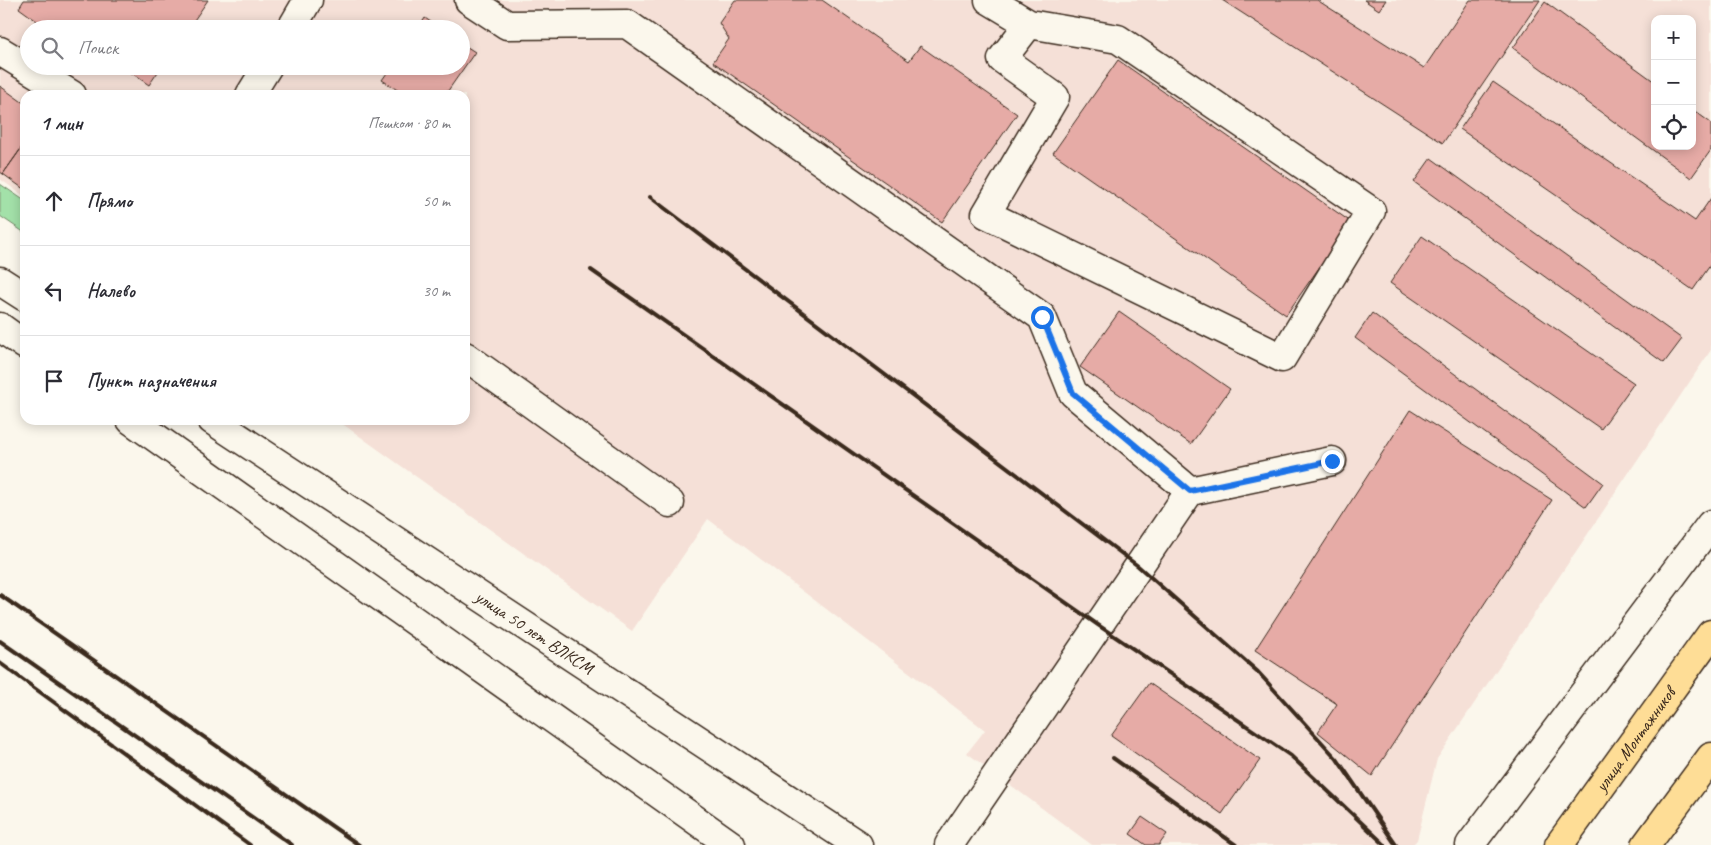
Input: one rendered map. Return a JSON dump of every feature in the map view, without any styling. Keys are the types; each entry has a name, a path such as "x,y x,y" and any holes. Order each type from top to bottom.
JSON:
{"main road":[{"name":"улица Монтажников","path":"1559,845 1711,634"},
{"path":"1646,845 1711,757"}],"street":[{"path":"296,20 308,0"},
{"path":"469,0 507,25 627,24 1042,317 1073,393 1190,491"},
{"path":"989,0 1029,24 1118,39 1371,211 1282,358 986,214 1055,97 1002,59 1029,24"},
{"path":"0,51 20,63"},
{"path":"39,75 64,90"},
{"path":"253,90 262,75"},
{"path":"0,280 20,294"},
{"path":"0,327 20,341"},
{"path":"470,360 670,503"},
{"path":"138,425 732,845"},
{"name":"улица 50 лет ВЛКСМ","path":"220,425 858,845"},
{"path":"949,845 1190,491 1332,461"},
{"path":"1470,845 1711,524"}],"shaded area":[{"path":"0,0 1711,0 1711,350 1437,759 1417,840 1412,845 1092,845 967,753 985,730 708,519 632,631 344,425 470,425 470,90 20,90 20,193 0,179"}],"green space":[{"path":"0,184 20,198 20,230 0,216"}],"building":[{"path":"24,0 208,0 194,20 36,20 19,8"},
{"path":"735,0 822,0 909,61 920,46 1017,114 942,222 713,62 729,39 719,23"},
{"path":"1222,0 1317,0 1424,68 1470,0 1540,0 1443,143"},
{"path":"1364,0 1386,0 1379,10"},
{"path":"1545,2 1651,79 1651,149 1513,48"},
{"path":"470,49 475,52 470,59"},
{"path":"1118,60 1351,222 1286,315 1053,153"},
{"path":"134,75 156,75 149,85"},
{"path":"386,75 459,75 448,90 397,90 382,80"},
{"path":"1493,82 1695,221 1711,198 1711,264 1693,290 1460,129"},
{"path":"0,86 20,100 20,150 3,174 0,172"},
{"path":"1696,112 1711,123 1711,150 1691,178 1653,150 1696,150"},
{"path":"20,150 20,186 3,174"},
{"path":"1431,158 1682,339 1664,363 1414,182"},
{"path":"1422,236 1634,383 1601,429 1390,283"},
{"path":"1119,312 1230,389 1191,444 1080,367"},
{"path":"1372,313 1603,483 1586,507 1355,338"},
{"path":"1410,410 1552,500 1372,776 1318,732 1337,704 1255,650"},
{"path":"1149,683 1260,760 1222,814 1111,736"},
{"path":"1142,817 1167,834 1159,845 1146,845 1130,834"}],"railway":[{"path":"650,197 1138,566 1258,672 1337,759 1396,845"},
{"path":"591,270 1098,625 1291,756 1385,845"},
{"path":"0,595 359,845"},
{"path":"0,641 292,845"},
{"path":"0,663 250,845"},
{"path":"1113,758 1236,845"}],"route":[{"path":"1042,317 1073,393 1190,491 1332,461"}]}
